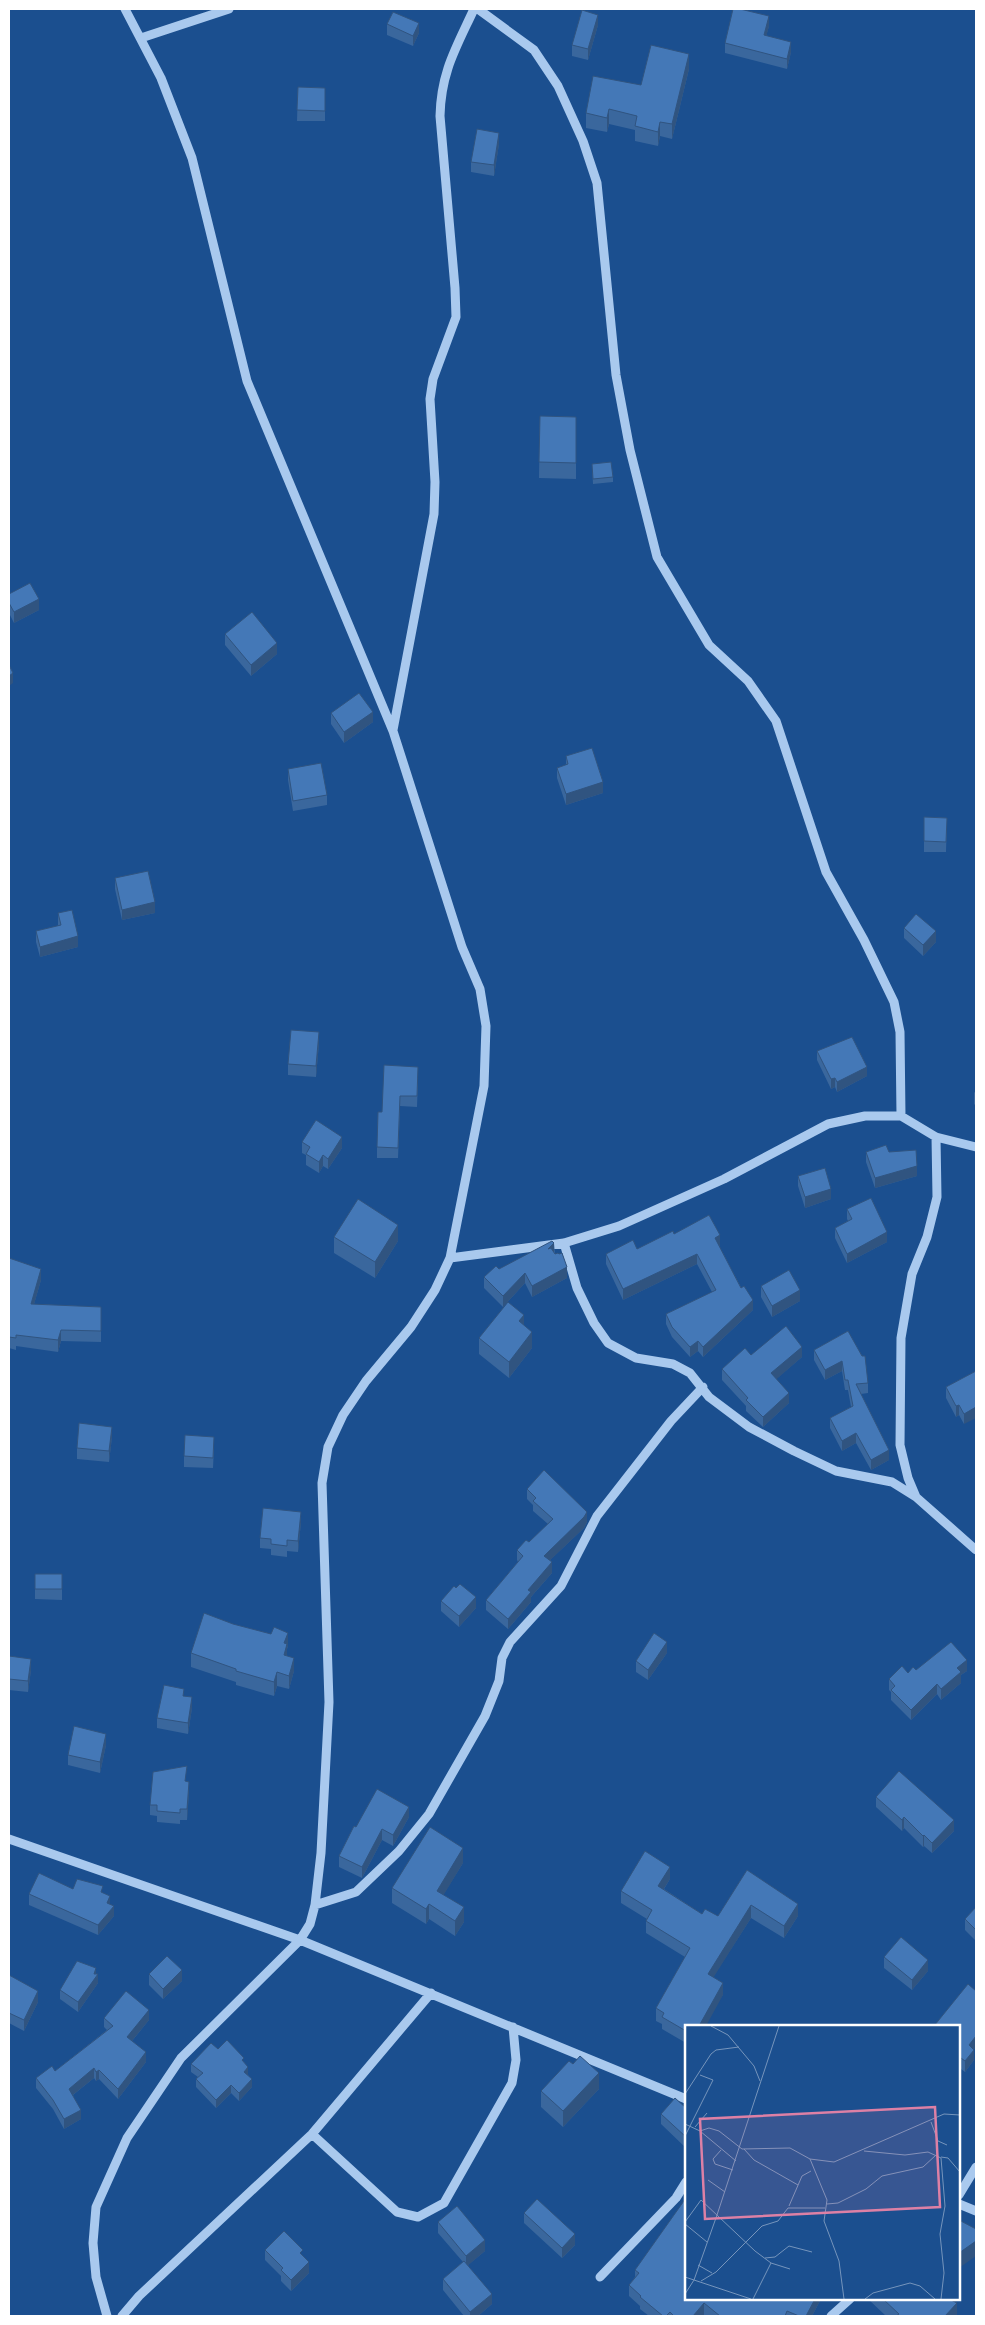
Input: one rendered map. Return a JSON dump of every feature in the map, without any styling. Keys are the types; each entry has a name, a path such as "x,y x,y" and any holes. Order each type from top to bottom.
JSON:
{"street":[{"path":"107,2316 95,2268 92,2243 96,2207 127,2138 181,2058 300,1940 310,1924 315,1905 321,1853 329,1702 322,1483 328,1447 343,1415 366,1381 411,1326 435,1290 450,1258 484,1086 486,1026 480,989 462,947 393,731 247,380 192,158 161,78 125,9"},
{"path":"141,38 229,9"},
{"path":"393,731 434,514 435,482 430,399 433,379 456,317 440,116 441,91 447,67 474,9"},
{"path":"478,9 534,50 558,86 583,141 597,183 616,374 630,450 657,557 709,645 748,681 776,721 826,872 864,940 894,1002 900,1032 901,1116"},
{"path":"450,1258 564,1243 619,1226 715,1183 828,1124 865,1116 901,1116 936,1137 976,1147"},
{"path":"916,1497 908,1478 900,1445 900,1338 912,1274 927,1237 938,1197 936,1137"},
{"path":"564,1243 577,1288 594,1323 608,1344 636,1358 674,1364 690,1373 703,1387 709,1397 748,1427 794,1451 836,1470 892,1482 916,1497 976,1550"},
{"path":"315,1905 356,1892 399,1851 429,1814 485,1716 499,1681 502,1658 510,1642 561,1586 596,1516 671,1421 703,1387"},
{"path":"9,1839 300,1940 685,2100"},
{"path":"122,2316 140,2296 312,2134 431,1993"},
{"path":"312,2134 397,2212 418,2217 444,2203 512,2084 516,2060 513,2027"},
{"path":"960,2193 976,2167"},
{"path":"600,2277 676,2198 685,2184"},
{"path":"960,2204 976,2211"},
{"path":"831,2316 849,2300"}],"building":[{"path":"733,9 769,16 764,35 791,42 787,59 725,43"},
{"path":"582,10 598,15 588,49 572,45"},
{"path":"393,12 419,23 413,36 387,24"},
{"path":"651,45 689,54 672,124 660,122 658,132 635,126 637,116 609,109 607,118 586,113 593,76 641,85"},
{"path":"298,87 325,88 325,111 297,110"},
{"path":"477,129 499,133 494,165 471,162"},
{"path":"540,416 576,417 576,463 539,462"},
{"path":"611,462 613,477 593,479 592,464"},
{"path":"30,583 39,599 14,612 9,603 9,594"},
{"path":"252,612 277,643 251,665 225,634"},
{"path":"9,665 13,673 9,676"},
{"path":"359,693 373,712 344,732 331,713"},
{"path":"592,748 603,782 566,794 557,768 568,764 566,756"},
{"path":"321,763 327,795 293,801 288,769"},
{"path":"924,817 947,818 946,842 924,841"},
{"path":"148,871 155,902 122,910 115,878"},
{"path":"72,910 78,936 40,947 36,931 61,925 58,913"},
{"path":"916,914 936,931 923,945 904,928"},
{"path":"291,1030 319,1032 316,1066 288,1064"},
{"path":"852,1037 867,1067 837,1082 835,1078 831,1079 817,1051"},
{"path":"384,1065 418,1067 417,1096 400,1096 398,1148 377,1147 378,1112 382,1112"},
{"path":"316,1120 342,1137 328,1159 323,1155 319,1162 306,1154 310,1147 302,1142"},
{"path":"886,1145 889,1152 916,1150 917,1166 875,1178 866,1152"},
{"path":"825,1168 831,1189 805,1197 798,1176"},
{"path":"871,1198 887,1232 847,1254 835,1228 852,1219 847,1209"},
{"path":"358,1199 398,1225 375,1262 334,1237"},
{"path":"709,1215 720,1235 715,1238 741,1288 744,1286 753,1300 703,1347 698,1341 690,1347 672,1327 666,1314 716,1290 697,1254 623,1289 606,1254 633,1240 637,1249 673,1231 674,1234"},
{"path":"552,1241 554,1243 548,1249 551,1248 555,1254 562,1253 567,1267 532,1286 525,1273 503,1296 484,1277 496,1266 499,1269"},
{"path":"9,1258 41,1269 31,1304 101,1307 101,1331 61,1330 58,1340 16,1335 16,1338 9,1337"},
{"path":"789,1270 800,1290 772,1306 761,1286"},
{"path":"508,1302 524,1315 519,1321 532,1332 509,1362 479,1338"},
{"path":"786,1326 802,1347 771,1373 789,1393 763,1417 746,1400 748,1398 722,1369 745,1348 751,1355"},
{"path":"848,1331 862,1356 865,1356 868,1383 856,1384 889,1450 871,1460 856,1433 842,1441 830,1418 853,1406 848,1380 845,1380 842,1361 825,1370 814,1350"},
{"path":"976,1371 976,1407 964,1414 959,1405 956,1406 946,1387"},
{"path":"79,1423 112,1427 109,1451 77,1448"},
{"path":"185,1435 214,1437 213,1458 184,1456"},
{"path":"544,1470 587,1512 544,1556 552,1562 528,1590 531,1592 508,1619 486,1600 523,1556 517,1550 526,1540 529,1542 553,1519 533,1501 536,1498 527,1489"},
{"path":"263,1508 301,1512 298,1541 287,1540 287,1546 271,1544 271,1539 260,1538"},
{"path":"35,1574 62,1574 62,1589 35,1589"},
{"path":"460,1584 476,1597 459,1616 441,1601 454,1586 456,1588"},
{"path":"204,1613 233,1624 271,1634 274,1627 288,1633 284,1643 287,1644 284,1655 294,1658 289,1676 277,1672 274,1682 236,1671 236,1669 191,1653"},
{"path":"654,1633 667,1642 648,1670 636,1661"},
{"path":"951,1642 967,1660 957,1668 961,1672 941,1689 937,1684 911,1710 891,1690 895,1686 889,1679 902,1666 908,1673 913,1667 916,1670"},
{"path":"9,1656 31,1659 28,1681 9,1679"},
{"path":"164,1685 184,1689 183,1696 192,1697 188,1723 157,1718"},
{"path":"74,1726 106,1734 100,1762 68,1755"},
{"path":"187,1766 185,1781 189,1782 187,1809 180,1809 180,1813 157,1811 157,1805 150,1805 153,1772"},
{"path":"899,1771 954,1820 932,1843 904,1817 902,1820 876,1797"},
{"path":"377,1789 409,1807 393,1835 382,1829 362,1867 339,1856 354,1826 356,1827"},
{"path":"430,1827 463,1848 437,1891 464,1907 455,1921 429,1904 426,1909 392,1888"},
{"path":"645,1851 670,1867 658,1886 702,1914 705,1909 718,1916 747,1870 798,1904 784,1926 751,1905 708,1974 723,1983 700,2025 685,2025 685,2030 662,2017 664,2013 656,2008 690,1948 646,1921 652,1910 621,1891"},
{"path":"39,1873 73,1889 77,1879 103,1886 101,1892 110,1896 107,1903 114,1906 98,1925 29,1894"},
{"path":"976,1907 976,1930 965,1919"},
{"path":"901,1937 928,1960 912,1980 884,1957"},
{"path":"167,1956 182,1970 163,1989 149,1974"},
{"path":"77,1961 96,1968 94,1974 98,1974 78,2002 60,1990"},
{"path":"9,1975 38,1991 24,2020 9,2013"},
{"path":"968,1984 976,1991 976,2036 969,2045 974,2050 965,2061 961,2058 960,2060 960,2025 935,2025"},
{"path":"126,1991 149,2010 127,2037 146,2052 118,2089 99,2070 96,2072 94,2068 69,2089 81,2110 64,2119 53,2100 36,2078 52,2066 55,2071 113,2026 104,2018"},
{"path":"227,2040 244,2058 242,2060 248,2067 244,2072 252,2079 239,2093 231,2085 216,2100 196,2079 203,2073 191,2064 211,2043 218,2049"},
{"path":"580,2056 599,2073 563,2111 541,2091 569,2061 573,2064"},
{"path":"675,2098 685,2107 685,2136 661,2114"},
{"path":"537,2199 575,2234 562,2248 524,2213"},
{"path":"685,2199 685,2300 814,2300 806,2316 799,2316 787,2311 785,2316 720,2316 704,2303 693,2316 674,2316 670,2312 663,2316 629,2285 639,2273 635,2270"},
{"path":"457,2206 485,2240 466,2256 438,2222"},
{"path":"960,2221 976,2229 976,2241 960,2252"},
{"path":"284,2231 303,2250 300,2253 309,2262 291,2280 281,2270 283,2268 265,2250"},
{"path":"464,2261 492,2294 470,2312 443,2279"},
{"path":"884,2300 951,2300 957,2303 945,2316 896,2316 899,2314"}]}
